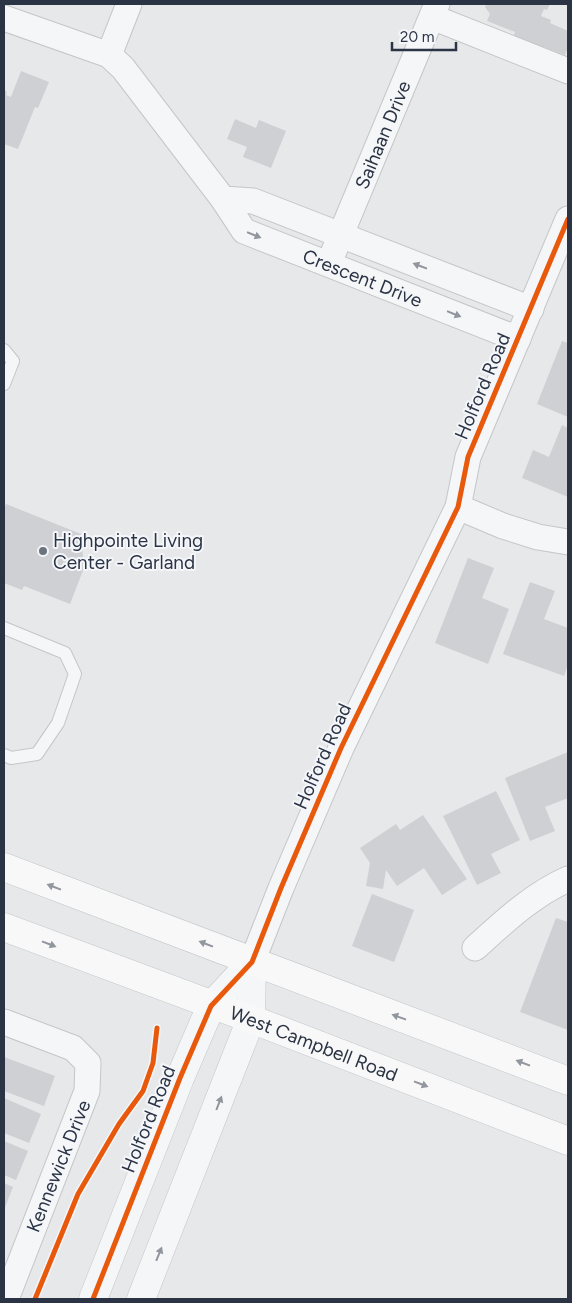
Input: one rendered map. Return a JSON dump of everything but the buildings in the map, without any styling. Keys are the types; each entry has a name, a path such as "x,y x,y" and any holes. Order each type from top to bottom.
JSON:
{"main road":[{"path":"4,867 568,1081"},
{"name":"West Campbell Road","path":"4,927 211,1006 251,1019 568,1141"}],"street":[{"path":"109,55 129,4"},
{"path":"435,10 568,71"},
{"name":"Saihaan Drive","path":"329,264 435,10"},
{"name":"Crescent Drive","path":"4,18 109,55 123,68 223,199 244,231 518,339"},
{"name":"Crescent Drive","path":"223,199 253,201 531,309"},
{"name":"Holford Road","path":"141,1299 251,1019 252,962 341,748 458,507 468,457 568,219"},
{"path":"458,507 503,526 538,537 568,542"},
{"path":"475,948 523,906 552,887 568,880"},
{"name":"Holford Road","path":"93,1299 180,1078 211,1006 252,962"},
{"name":"Kennewick Drive","path":"4,1022 73,1048 88,1064 87,1091 6,1299"}],"lane":[{"path":"4,350 13,361 4,384"},
{"path":"4,628 65,653 74,674 58,723 37,754 11,758 4,755"}],"cycle path":[{"path":"93,1299 180,1078 211,1006 252,962 281,888 341,748 458,507 468,457 568,219"},
{"path":"35,1299 78,1194 119,1124 143,1091 153,1063 157,1028"}],"place":[{"name":"Highpointe Living Center - Garland","path":"43,551"}]}
